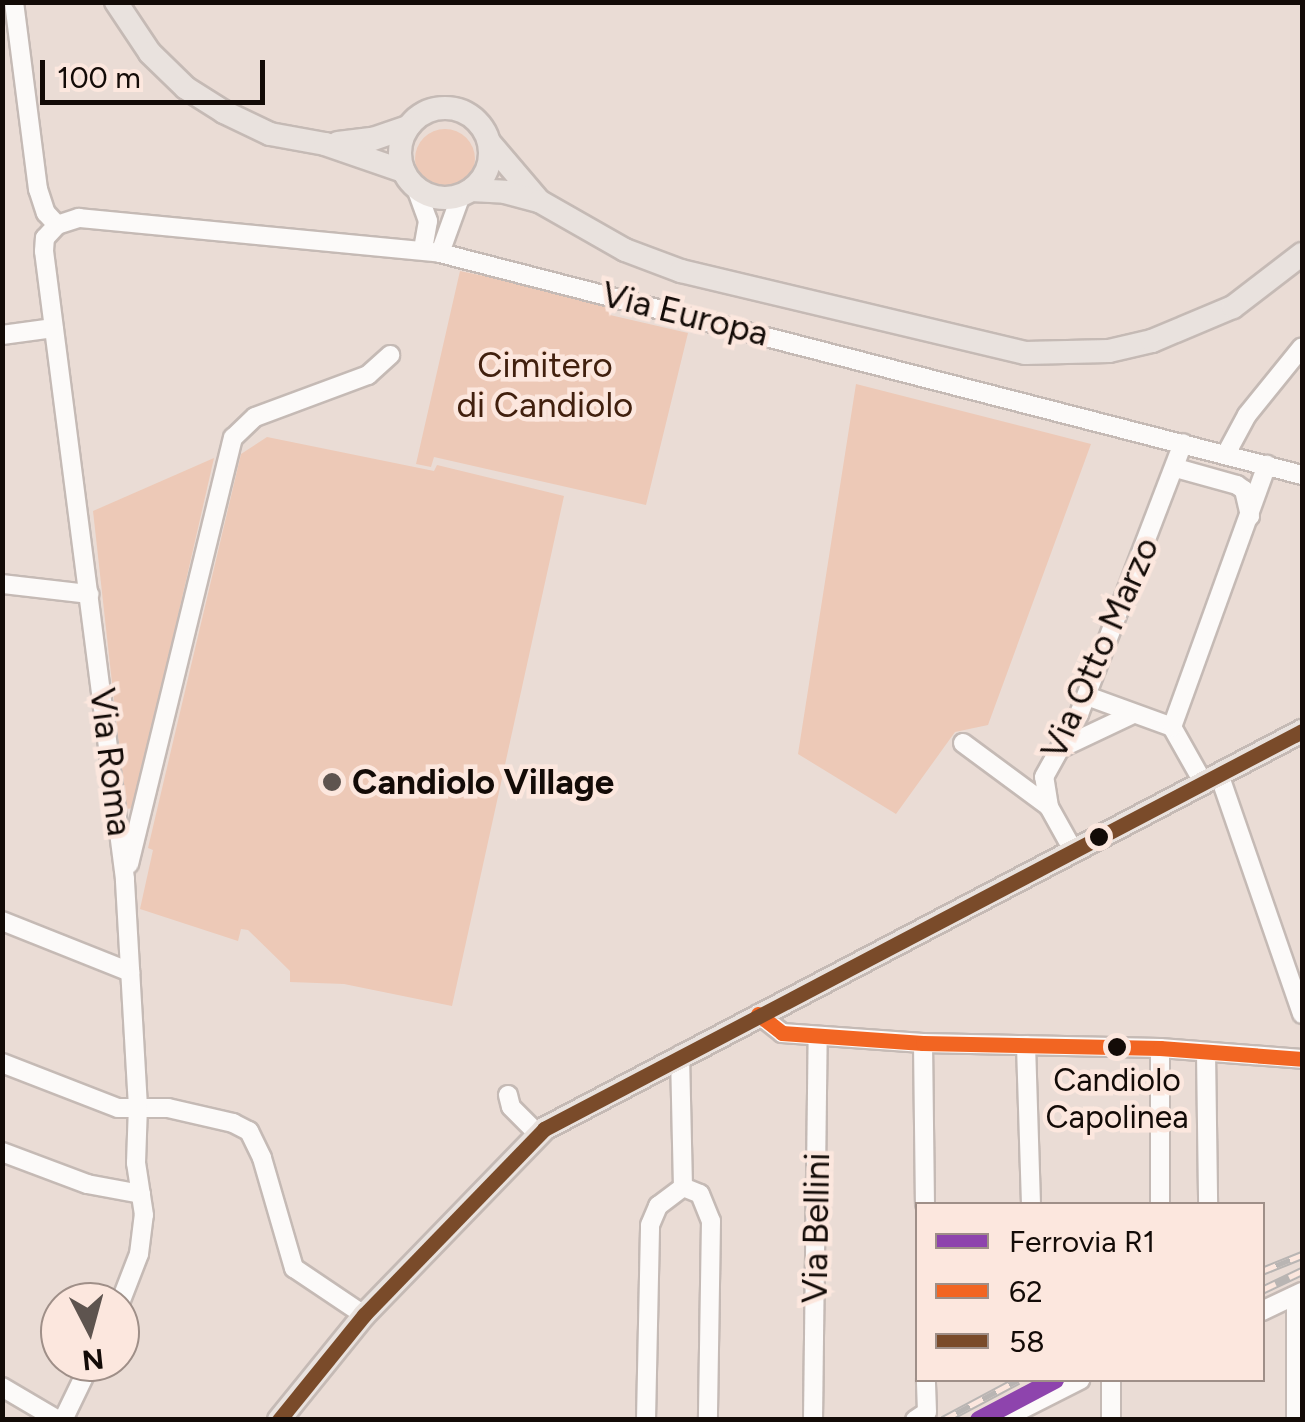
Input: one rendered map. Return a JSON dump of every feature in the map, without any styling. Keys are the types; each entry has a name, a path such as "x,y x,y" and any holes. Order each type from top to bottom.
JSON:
{"main road":[{"path":"116,2 150,53 186,88 270,134 325,144 409,179 437,198 505,192 539,201 625,250 681,272 1025,353 1109,351 1166,336 1233,307 1302,254"},
{"path":"409,179 401,141 408,127 418,116 448,108 475,119 489,142 539,201"},
{"path":"325,144 373,139 408,127"},
{"path":"466,193 488,169 489,142"},
{"path":"279,1420 364,1315 538,1134 680,1055 1302,732"}],"street":[{"path":"14,2 38,189 46,212 58,225"},
{"path":"409,179 428,222 431,251"},
{"path":"431,251 466,193"},
{"name":"Via Europa","path":"58,225 80,218 431,251 1302,474"},
{"name":"Via Roma","path":"58,225 45,238 44,252 125,879 138,1107 136,1163 144,1215 139,1254 128,1282"},
{"path":"2,334 54,328"},
{"path":"1226,454 1247,415 1302,347"},
{"path":"125,879 232,438 255,417 368,375 390,356"},
{"name":"Via Otto Marzo","path":"1073,850 1049,807 1044,776 1087,696 1176,468 1182,443"},
{"path":"1172,727 1267,465"},
{"path":"1176,468 1237,485 1244,490 1250,516"},
{"path":"2,584 89,594"},
{"path":"1087,696 1172,727 1211,778 1302,1014"},
{"path":"1059,749 1133,714"},
{"path":"962,744 1049,807"},
{"path":"2,921 130,972"},
{"path":"758,1014 782,1033 818,1036 923,1043 1160,1048 1302,1059"},
{"name":"Via Bellini","path":"813,1420 818,1036"},
{"path":"923,1043 925,1202"},
{"path":"1026,1045 1031,1202"},
{"path":"1160,1048 1160,1202"},
{"path":"1206,1052 1208,1202"},
{"path":"680,1055 683,1187"},
{"path":"2,1063 118,1108 168,1108 234,1123 249,1131 262,1158 294,1268 364,1315"},
{"path":"508,1095 511,1108 538,1134"},
{"path":"2,1152 87,1184 140,1194"},
{"path":"646,1420 650,1225 658,1206 683,1187"},
{"path":"683,1187 700,1194 711,1221 708,1420"},
{"path":"1265,1310 1299,1294 1296,1420"},
{"path":"2,1387 60,1420 80,1382"},
{"path":"915,1420 926,1412 926,1382"},
{"path":"1001,1420 1076,1382"},
{"path":"1111,1382 1111,1420"}],"green space":[{"path":"445,129 467,137 475,159 467,181 445,189 423,181 415,159 423,137"},
{"name":"Cimitero di Candiolo","path":"460,271 613,303 610,315 688,333 646,505 434,457 431,467 416,464"},
{"path":"856,384 1091,444 988,725 955,732 896,814 798,754"},
{"name":"Candiolo Village","path":"267,437 434,471 437,465 564,496 452,1006 344,984 290,982 290,971 248,930 241,929 238,941 140,909 153,850 148,848 241,454"},
{"path":"214,458 134,808 126,809 93,511"}],"railway":[{"path":"1265,1270 1302,1255"},
{"path":"1265,1289 1302,1271"},
{"path":"943,1420 1014,1382"},
{"path":"979,1420 1051,1382"}],"rail line":[{"name":"R1","path":"979,1420 1051,1382"}],"transit line":[{"name":"58","path":"279,1420 364,1315 544,1129 1302,731"},
{"name":"62","path":"758,1014 782,1033 923,1043 1160,1048 1302,1059"}],"place":[{"name":"Candiolo Village","path":"332,782"},
{"name":"Candiolo Capolinea","path":"1117,1047"}]}
